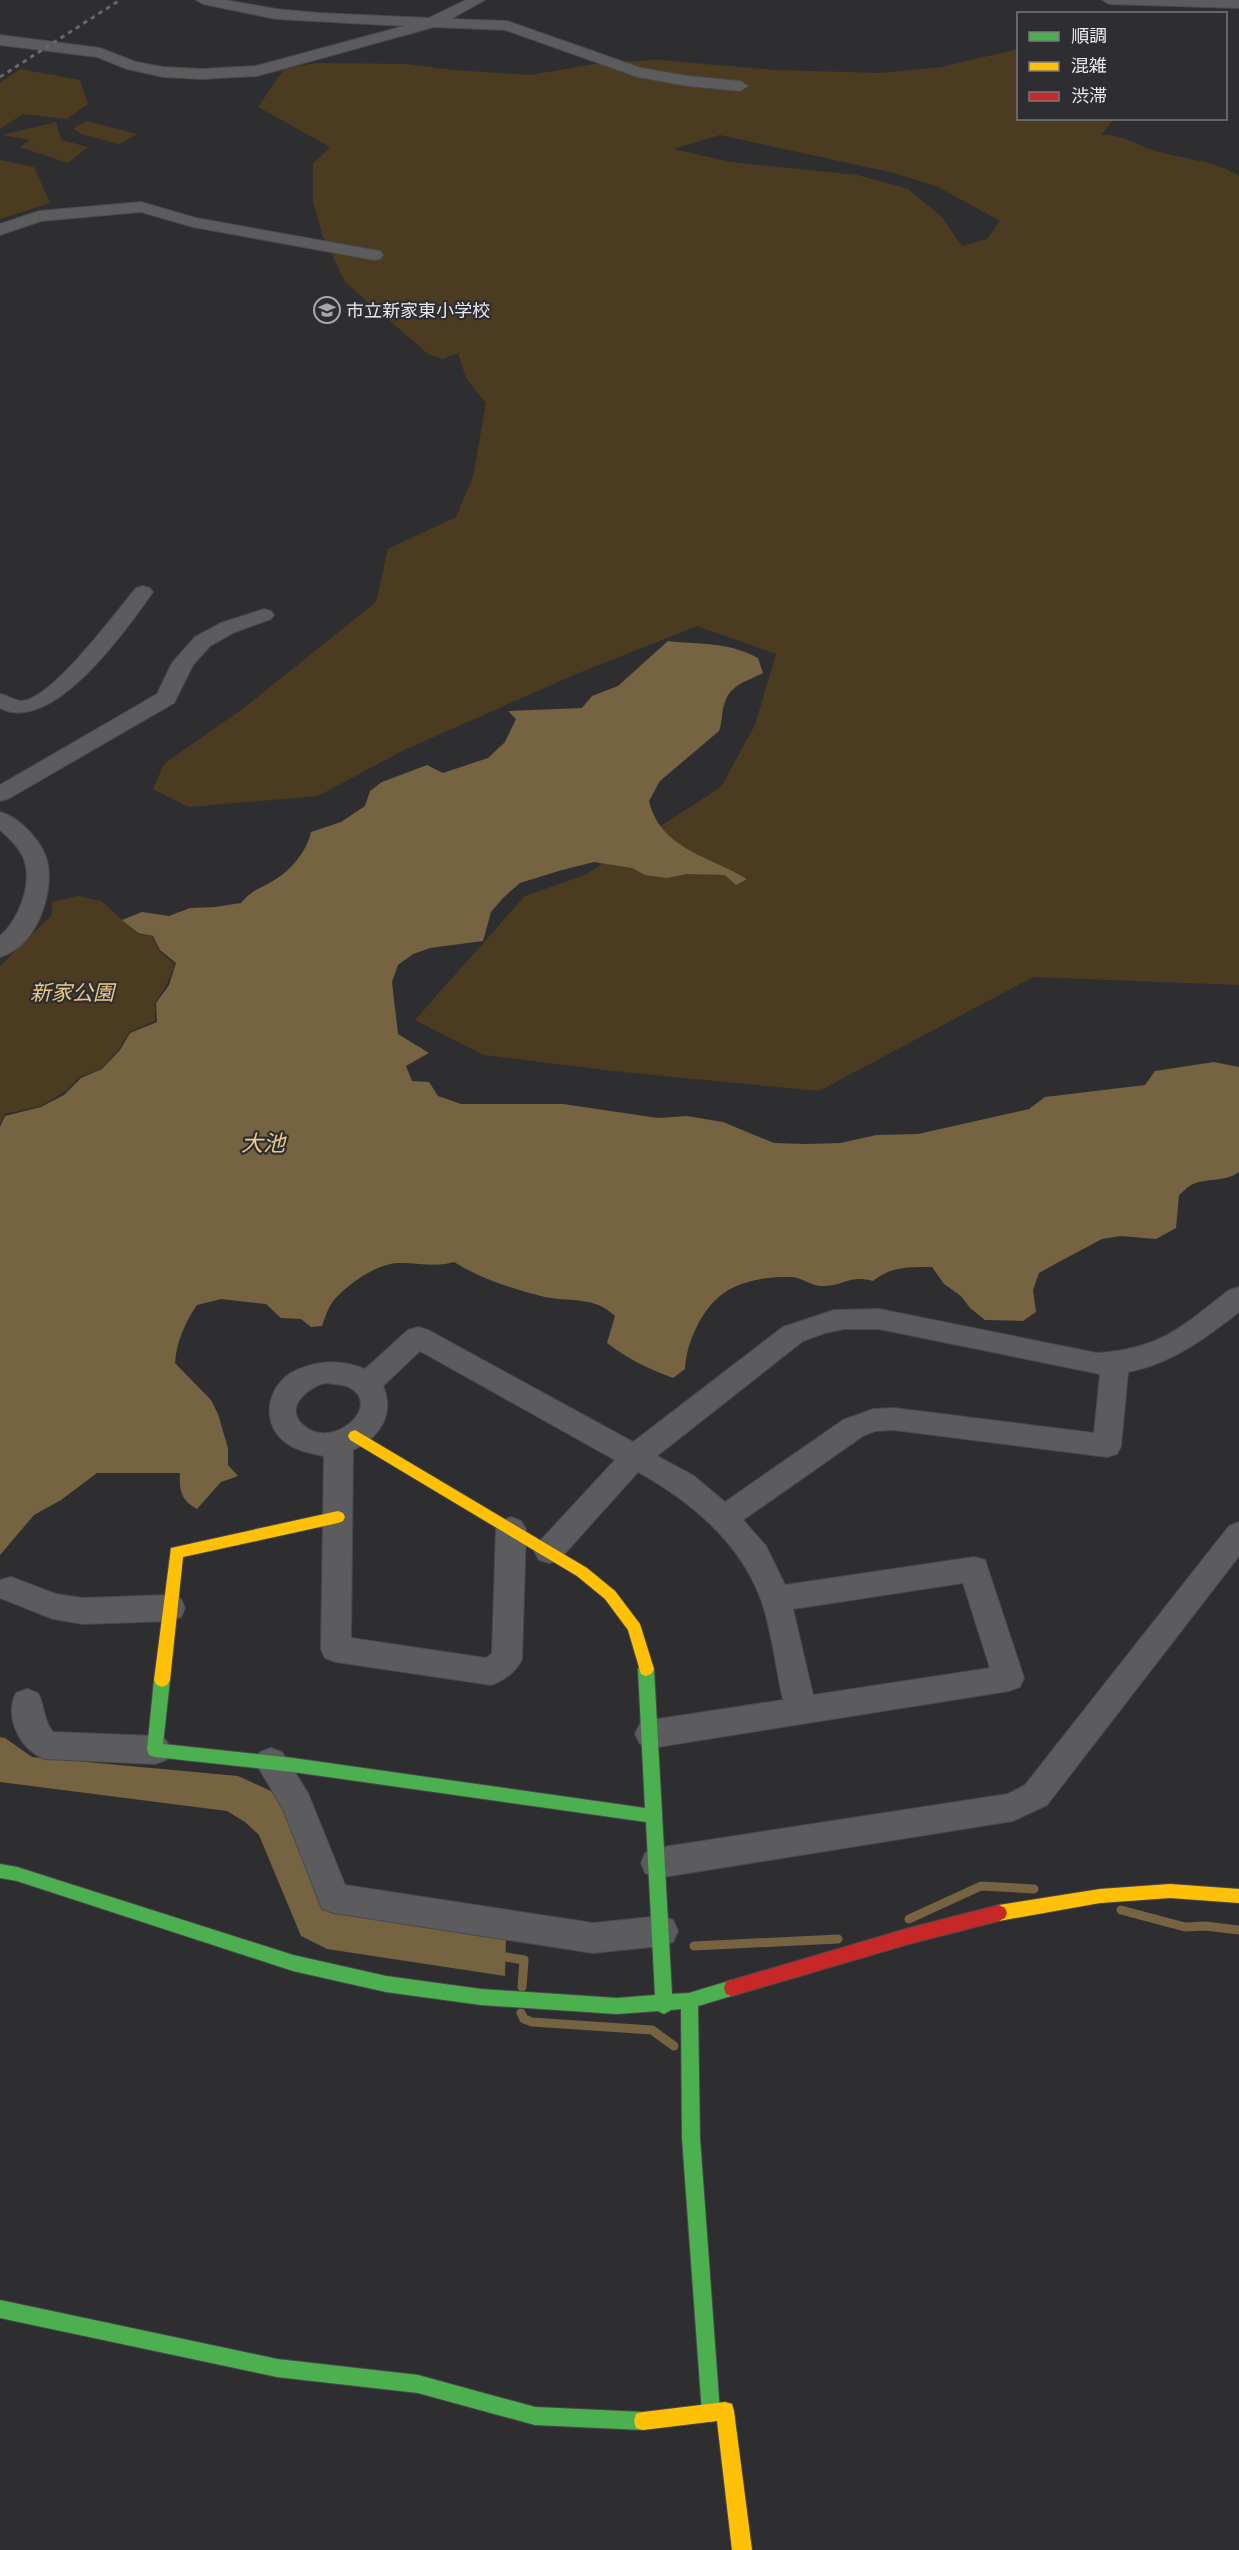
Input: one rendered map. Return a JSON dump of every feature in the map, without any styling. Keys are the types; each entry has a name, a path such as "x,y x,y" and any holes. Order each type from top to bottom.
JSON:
{"street":[{"path":"203,0 429,24 507,26 638,72 688,81 740,86"},
{"path":"0,40 100,53 146,70 202,74 257,71 429,24 478,0"},
{"path":"1109,0 1239,4"},
{"path":"0,230 39,216 141,207 194,222 374,255"},
{"path":"0,700 16,708 38,704 70,680 143,592"},
{"path":"0,794 166,698 178,669 196,645 229,627 264,615"},
{"path":"0,819 15,831 35,858 36,886 33,902 21,929 0,949"},
{"path":"549,1551 635,1457 793,1334 822,1322 839,1318 879,1319 1097,1364 1114,1364 1143,1360 1173,1348 1239,1297"},
{"path":"367,1384 418,1337 684,1484 724,1518 756,1555 776,1599 801,1711"},
{"path":"724,1518 853,1428 873,1420 894,1419 1107,1446 1114,1364"},
{"path":"326,1371 354,1375 367,1384 376,1402 375,1413 369,1424 347,1439 316,1443 302,1439 285,1423 282,1412 284,1400 300,1381 326,1371"},
{"path":"347,1439 338,1517 336,1649 491,1672 507,1659 511,1529"},
{"path":"347,1439 511,1529 582,1572 610,1595 635,1628 648,1675 664,2006"},
{"path":"156,1750 176,1552 338,1517"},
{"path":"657,1863 1013,1807 1036,1795 1239,1534"},
{"path":"651,1734 1009,1678 974,1569 776,1599"},
{"path":"11,1589 53,1606 84,1611 170,1608"},
{"path":"27,1702 31,1730 45,1745 156,1750 271,1762 655,1816"},
{"path":"271,1762 297,1803 334,1898 593,1938 661,1931"},
{"path":"0,1871 16,1874 295,1963 407,1987 506,2000 664,2006 689,2001 909,1936 1013,1909 1101,1896 1170,1891 1239,1896"},
{"path":"689,2001 691,2138 711,2413"},
{"path":"0,2309 277,2368 418,2384 535,2416 648,2421 725,2411 742,2550"}],"green space":[{"path":"1017,49 1017,120 1113,120 1101,135 1120,137 1149,149 1218,166 1239,176 1239,985 1033,977 819,1091 613,1071 484,1055 415,1020 525,896 585,875 721,787 755,725 776,654 697,626 576,674 404,750 318,796 189,807 153,789 164,764 245,707 376,602 388,549 456,517 473,477 486,403 466,378 458,353 443,359 428,354 345,282 323,236 313,202 313,164 330,147 258,107 284,69 316,63 406,64 452,70 530,75 601,63 657,60 776,70 880,73 941,67","holes":["720,135 894,173 938,187 1000,221 987,239 962,246 942,217 908,189 857,175 731,162 673,149"]},
{"path":"20,69 80,80 88,104 67,119 23,114 0,129 0,83"},
{"path":"87,121 136,135 119,144 81,134 73,128"},
{"path":"56,122 61,140 88,147 68,163 20,147 30,140 2,135"},
{"path":"0,160 34,167 50,203 0,219"},
{"name":"新家公園","path":"78,896 101,901 138,934 152,936 159,951 175,964 167,984 155,1003 155,1021 129,1032 119,1049 101,1069 79,1077 68,1089 41,1106 4,1114 0,1125 0,966 52,915 52,902"}],"water":[{"name":"大池","path":"668,641 735,649 758,658 763,673 731,691 724,706 719,731 660,781 649,801 655,817 675,841 747,879 736,885 725,875 687,874 667,878 645,875 632,868 594,862 520,883 491,912 483,941 430,948 413,954 398,965 392,982 398,1034 429,1053 406,1066 412,1081 429,1082 438,1096 461,1104 563,1104 658,1118 687,1116 723,1122 774,1143 806,1144 840,1143 877,1135 918,1134 1029,1109 1045,1097 1145,1085 1155,1071 1214,1062 1239,1067 1239,1172 1227,1178 1197,1183 1188,1187 1179,1195 1176,1228 1156,1239 1121,1236 1102,1239 1039,1273 1033,1290 1036,1312 1023,1321 985,1320 970,1308 961,1296 944,1284 932,1267 901,1268 887,1272 873,1281 858,1279 828,1286 816,1285 794,1277 765,1278 738,1285 716,1300 702,1317 692,1337 685,1369 673,1378 639,1363 607,1343 615,1316 607,1309 589,1302 551,1298 519,1290 485,1278 454,1262 433,1265 398,1263 372,1271 334,1300 322,1326 311,1327 301,1319 281,1318 266,1304 221,1299 197,1305 182,1332 175,1363 211,1400 218,1414 228,1448 228,1465 238,1476 221,1482 197,1509 187,1502 182,1494 180,1473 97,1473 61,1500 34,1515 0,1555 0,1127 5,1116 41,1107 64,1095 81,1078 102,1069 120,1050 130,1033 157,1022 156,1003 169,985 176,963 160,950 153,936 138,933 122,920 142,912 169,916 190,908 241,903 252,892 273,881 292,866 302,854 311,832 341,822 365,806 370,791 382,782 427,765 443,773 488,758 505,742 516,719 508,711 582,708 592,696 618,686"},
{"path":"0,1737 5,1738 32,1757 238,1776 271,1791 297,1824 324,1903 334,1913 506,1939 505,1976 327,1949 301,1936 259,1835 245,1822 227,1811 0,1782"}],"waterway":[{"path":"909,1919 981,1886 1034,1889"},
{"path":"1121,1910 1185,1927 1205,1926 1239,1930"},
{"path":"694,1946 838,1939"},
{"path":"506,1957 524,1960 522,1987"},
{"path":"521,2013 524,2019 532,2022 652,2030 674,2046"}],"railway":[{"path":"0,77 120,0"}],"traffic: fast":[{"path":"646,1669 664,2006"},
{"path":"162,1680 155,1750 293,1765 655,1816"},
{"path":"0,1871 17,1874 293,1963 386,1984 481,1997 617,2006 689,2001 732,1988"},
{"path":"689,2001 691,2138 711,2413"},
{"path":"0,2309 277,2368 418,2384 535,2416 643,2421"}],"traffic: slow":[{"path":"355,1436 582,1572 610,1595 635,1628 646,1669"},
{"path":"162,1680 176,1552 338,1517"},
{"path":"999,1913 1100,1896 1170,1891 1239,1896"},
{"path":"643,2421 725,2411 742,2550"}],"traffic: jam":[{"path":"732,1988 909,1936 999,1913"}],"place":[{"name":"市立新家東小学校","path":"327,310"}]}
